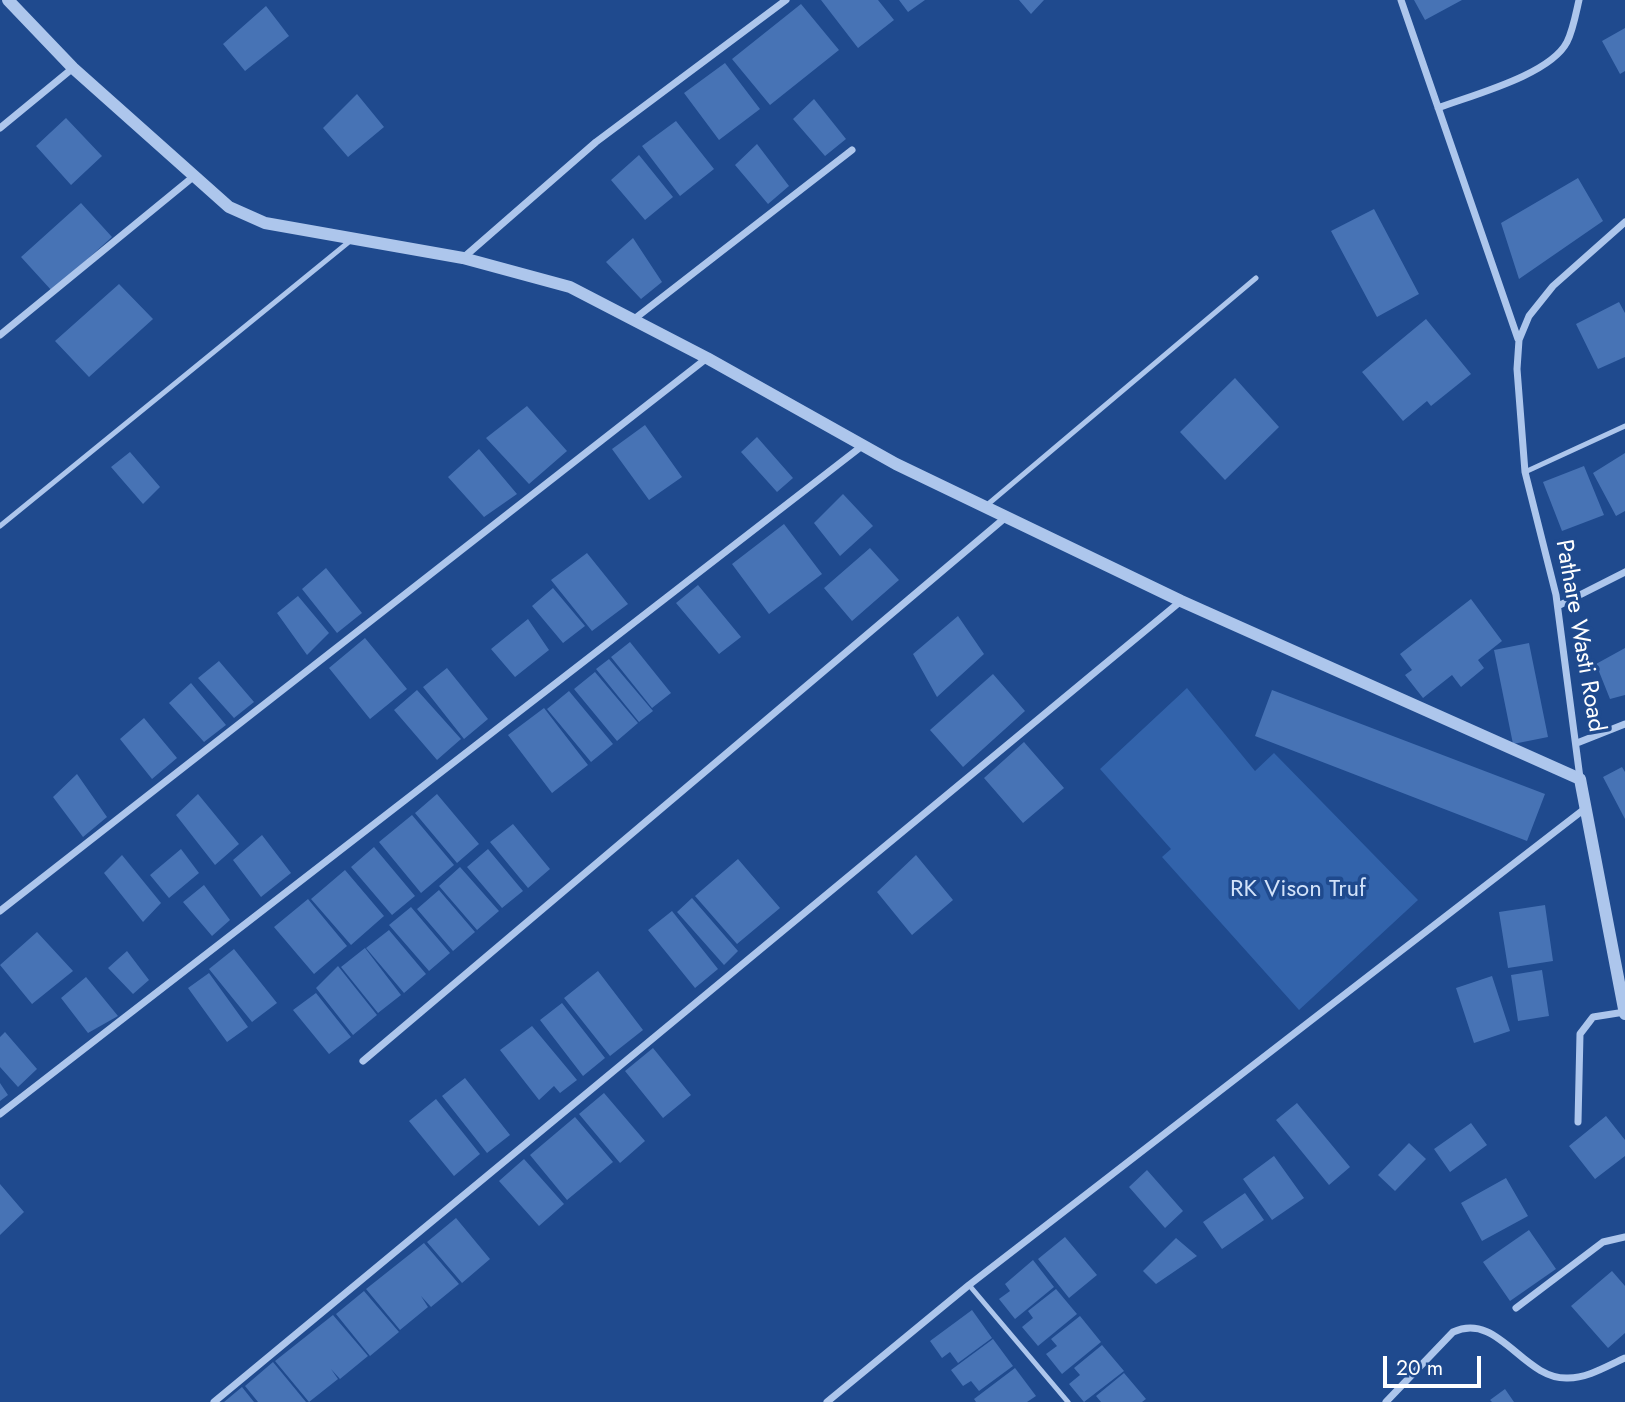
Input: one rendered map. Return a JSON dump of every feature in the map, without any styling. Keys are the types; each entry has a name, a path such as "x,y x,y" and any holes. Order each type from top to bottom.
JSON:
{"street":[{"path":"463,258 596,142 786,0"},
{"path":"1401,0 1519,340"},
{"path":"1438,108 1535,71 1555,58 1566,43 1578,0"},
{"path":"6,4 73,68 229,207 265,223 463,258 570,287 707,358 862,446 985,507 1181,601 1580,779"},
{"path":"0,128 73,68"},
{"path":"633,320 852,150"},
{"path":"0,335 193,177"},
{"name":"Pathare Wasti Road","path":"1625,222 1553,286 1529,316 1519,340 1517,369 1525,472 1558,606 1580,779 1625,1013"},
{"path":"0,911 707,358"},
{"path":"0,1114 862,446"},
{"path":"363,1061 1006,517"},
{"path":"1558,606 1625,572"},
{"path":"214,1402 1181,601"},
{"path":"1577,743 1625,724"},
{"path":"827,1402 969,1285 1587,807"},
{"path":"1578,1122 1580,1034 1593,1017 1625,1013"},
{"path":"1516,1308 1603,1242 1625,1237"},
{"path":"1386,1402 1453,1332 1464,1326 1476,1326 1489,1332 1549,1376 1584,1376 1625,1358"}],"lane":[{"path":"0,526 353,239"},
{"path":"985,507 1256,278"},
{"path":"1525,472 1625,426"},
{"path":"969,1285 1068,1402"}],"green space":[{"name":"RK Vison Truf","path":"1187,688 1255,771 1274,753 1418,900 1299,1010 1162,857 1171,849 1100,769"}],"building":[{"path":"821,0 878,0 894,20 858,48"},
{"path":"899,0 925,0 908,12"},
{"path":"1019,0 1044,0 1031,14"},
{"path":"1414,0 1462,0 1425,20"},
{"path":"801,4 839,50 770,105 732,59"},
{"path":"266,6 289,36 245,71 223,44"},
{"path":"1625,28 1625,71 1620,74 1602,41"},
{"path":"725,63 760,109 719,140 684,93"},
{"path":"357,94 384,127 348,157 323,128"},
{"path":"814,99 846,139 825,156 793,119"},
{"path":"66,118 102,156 71,185 36,146"},
{"path":"676,121 714,169 680,196 642,146"},
{"path":"757,144 789,186 768,204 735,165"},
{"path":"639,155 673,197 645,220 611,180"},
{"path":"1578,178 1603,221 1519,279 1501,223"},
{"path":"81,203 112,237 52,291 21,257"},
{"path":"1374,209 1419,294 1377,317 1331,231"},
{"path":"633,238 662,282 641,299 606,262"},
{"path":"119,284 153,319 89,377 55,341"},
{"path":"1619,302 1625,313 1625,357 1598,369 1576,324"},
{"path":"1426,319 1471,374 1431,406 1427,401 1403,421 1362,372"},
{"path":"1235,378 1279,427 1225,480 1180,432"},
{"path":"527,406 567,451 529,484 486,438"},
{"path":"645,425 682,477 649,500 612,449"},
{"path":"757,437 793,478 777,492 741,452"},
{"path":"479,449 517,494 484,517 448,477"},
{"path":"130,452 160,487 143,504 111,467"},
{"path":"1625,453 1625,511 1616,516 1593,473"},
{"path":"1584,466 1604,515 1562,531 1543,482"},
{"path":"843,494 873,526 840,556 814,523"},
{"path":"784,524 822,574 769,614 732,564"},
{"path":"870,548 899,580 852,621 824,588"},
{"path":"587,553 628,604 592,631 551,580"},
{"path":"326,568 362,613 337,633 302,589"},
{"path":"698,585 741,637 719,654 676,603"},
{"path":"553,588 585,626 563,643 532,606"},
{"path":"298,596 329,633 307,655 277,613"},
{"path":"1471,599 1502,641 1478,660 1484,668 1461,687 1452,675 1423,698 1405,675 1412,670 1400,654"},
{"path":"958,616 984,654 937,697 913,654"},
{"path":"528,619 549,650 515,677 491,649"},
{"path":"365,638 407,689 370,719 329,668"},
{"path":"630,642 671,693 652,708 611,657"},
{"path":"1529,643 1548,737 1513,744 1494,650"},
{"path":"1625,648 1625,695 1610,699 1596,664"},
{"path":"609,659 653,711 639,722 596,669"},
{"path":"219,661 254,702 234,718 198,678"},
{"path":"447,668 488,719 464,739 423,687"},
{"path":"595,672 638,723 617,741 574,689"},
{"path":"993,674 1025,711 963,767 930,730"},
{"path":"191,683 226,725 204,742 169,703"},
{"path":"417,690 461,739 437,760 394,710"},
{"path":"1272,690 1545,794 1527,841 1255,736"},
{"path":"569,691 613,744 591,762 547,709"},
{"path":"544,708 588,765 552,793 508,735"},
{"path":"144,718 177,758 152,779 120,739"},
{"path":"1024,742 1064,788 1023,823 984,778"},
{"path":"1622,767 1625,772 1625,819 1603,777"},
{"path":"77,774 107,817 83,837 53,797"},
{"path":"198,794 239,844 215,865 176,815"},
{"path":"437,794 479,844 457,863 415,813"},
{"path":"412,815 454,865 421,893 379,842"},
{"path":"513,824 550,869 528,888 490,842"},
{"path":"262,835 291,873 261,897 233,860"},
{"path":"374,847 415,896 392,915 351,867"},
{"path":"181,849 199,873 169,898 150,875"},
{"path":"488,849 523,891 502,908 467,867"},
{"path":"122,855 161,903 143,922 104,873"},
{"path":"916,855 953,900 912,935 877,892"},
{"path":"738,859 780,908 737,944 695,896"},
{"path":"460,867 499,911 477,930 439,886"},
{"path":"345,870 384,916 351,945 311,899"},
{"path":"204,885 230,920 212,936 183,902"},
{"path":"439,890 475,932 453,951 417,909"},
{"path":"692,898 738,951 724,965 677,912"},
{"path":"308,899 347,946 314,974 274,927"},
{"path":"1545,905 1553,961 1508,968 1499,912"},
{"path":"411,907 450,953 429,971 389,925"},
{"path":"672,911 718,969 695,988 648,930"},
{"path":"389,930 426,974 404,993 366,948"},
{"path":"37,932 73,971 32,1004 0,965"},
{"path":"365,948 401,995 378,1013 341,967"},
{"path":"234,949 277,1003 252,1022 209,969"},
{"path":"127,951 149,980 133,994 108,968"},
{"path":"338,966 377,1015 353,1035 316,988"},
{"path":"1542,970 1549,1016 1518,1021 1511,975"},
{"path":"598,971 643,1030 610,1056 564,998"},
{"path":"209,973 248,1027 227,1042 188,988"},
{"path":"1492,976 1510,1031 1474,1043 1456,988"},
{"path":"86,977 118,1016 88,1033 61,998"},
{"path":"316,993 351,1037 329,1054 293,1010"},
{"path":"562,1003 605,1058 583,1076 540,1020"},
{"path":"532,1026 577,1080 560,1093 554,1086 539,1100 500,1050"},
{"path":"5,1032 37,1069 18,1087 0,1067 0,1037"},
{"path":"653,1048 691,1095 663,1118 625,1071"},
{"path":"465,1078 510,1135 487,1153 442,1096"},
{"path":"0,1083 8,1095 0,1101"},
{"path":"604,1093 645,1141 620,1163 579,1114"},
{"path":"436,1099 480,1154 454,1176 409,1121"},
{"path":"1297,1103 1350,1167 1329,1185 1276,1120"},
{"path":"1606,1116 1625,1140 1625,1156 1595,1179 1569,1146"},
{"path":"575,1117 613,1162 567,1200 530,1155"},
{"path":"1471,1123 1487,1145 1450,1172 1434,1149"},
{"path":"1409,1143 1426,1159 1395,1191 1378,1175"},
{"path":"1274,1156 1304,1198 1272,1220 1243,1179"},
{"path":"524,1159 564,1204 539,1226 499,1181"},
{"path":"1147,1170 1183,1211 1165,1228 1129,1187"},
{"path":"1506,1178 1528,1216 1482,1241 1461,1203"},
{"path":"0,1184 24,1212 0,1235"},
{"path":"1245,1193 1264,1220 1222,1249 1203,1222"},
{"path":"456,1218 490,1259 462,1283 427,1242"},
{"path":"1529,1230 1556,1269 1510,1301 1483,1262"},
{"path":"1065,1237 1097,1275 1069,1298 1038,1259"},
{"path":"1176,1238 1197,1256 1156,1284 1143,1271"},
{"path":"424,1243 459,1284 431,1307 421,1296 428,1307 400,1330 366,1289"},
{"path":"1033,1260 1054,1287 1015,1319 999,1299 1010,1291 1005,1284"},
{"path":"1612,1271 1625,1286 1625,1333 1608,1348 1571,1306"},
{"path":"1056,1289 1077,1314 1038,1346 1022,1327 1033,1318 1028,1311"},
{"path":"364,1291 399,1332 370,1356 336,1314"},
{"path":"972,1310 992,1338 958,1363 950,1352 942,1358 930,1341"},
{"path":"333,1315 368,1356 340,1379 331,1369 338,1379 309,1402 275,1361"},
{"path":"1080,1316 1101,1342 1062,1374 1046,1354 1057,1346 1051,1339"},
{"path":"993,1339 1013,1366 979,1391 971,1381 963,1386 951,1370"},
{"path":"1102,1345 1124,1371 1084,1402 1069,1384 1080,1375 1074,1368"},
{"path":"273,1362 306,1402 258,1402 245,1386"},
{"path":"1015,1368 1036,1396 1027,1402 976,1402 974,1399"},
{"path":"1124,1373 1146,1399 1142,1402 1101,1402 1096,1396"},
{"path":"242,1387 254,1402 224,1402"},
{"path":"1505,1389 1514,1402 1490,1400"}]}
